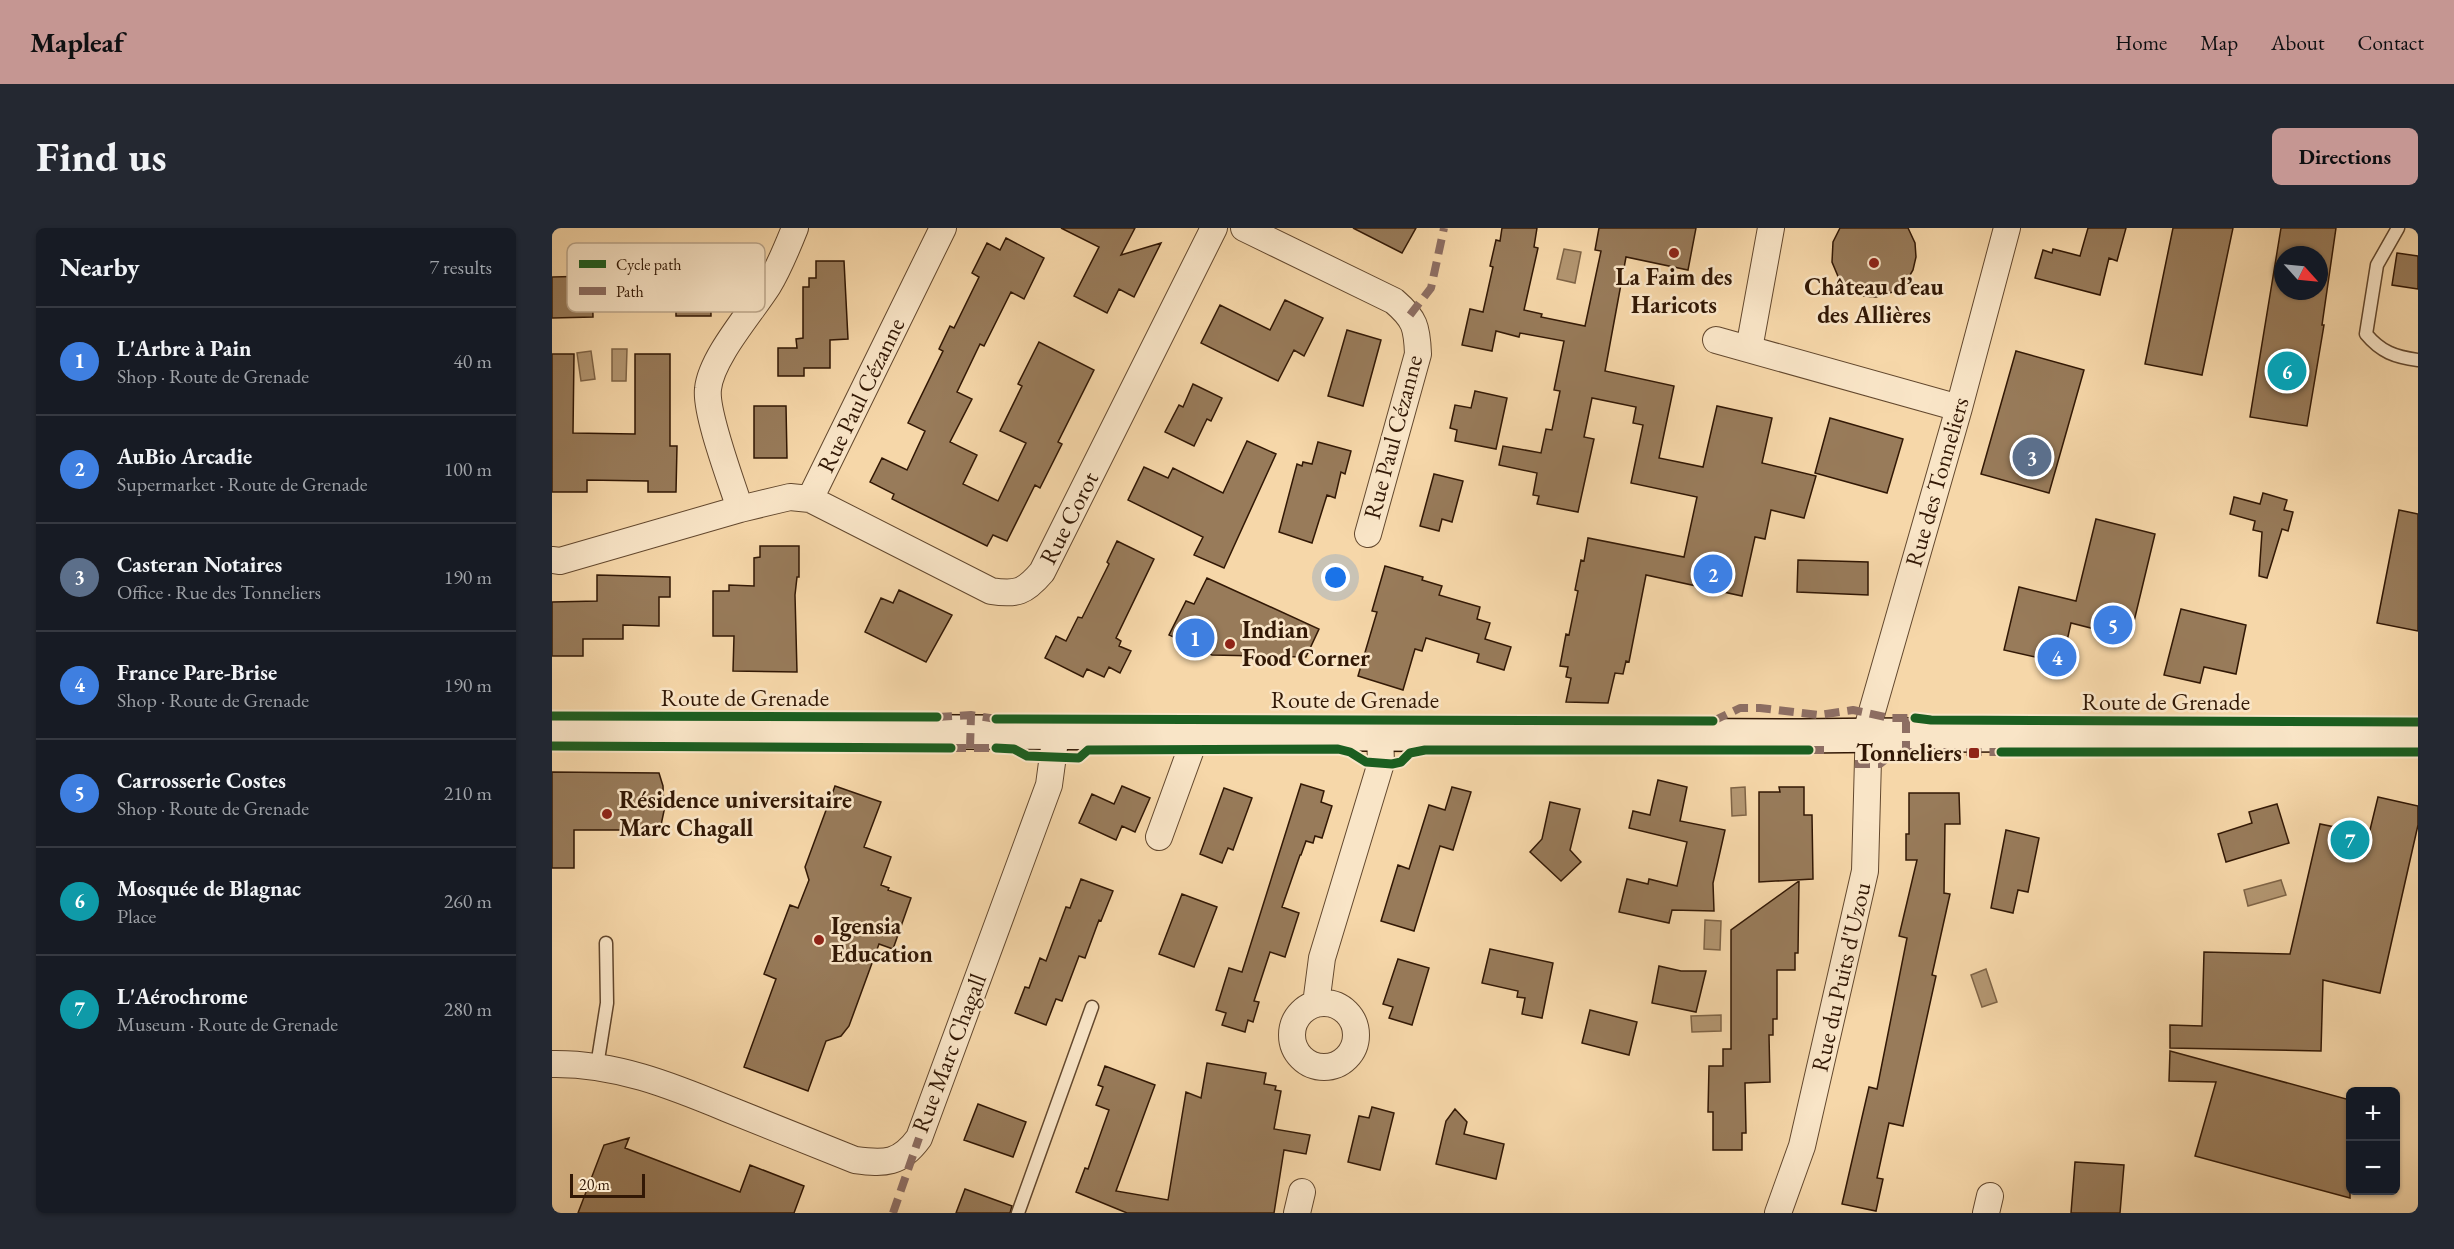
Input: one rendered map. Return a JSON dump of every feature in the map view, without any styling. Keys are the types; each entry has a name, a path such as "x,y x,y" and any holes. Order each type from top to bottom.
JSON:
{"main road":[{"name":"Route de Grenade","path":"552,730 2418,736"}],"street":[{"path":"765,290 783,260 795,228"},
{"name":"Rue Paul Cézanne","path":"552,560 560,561 740,509 790,497 810,499 944,228"},
{"name":"Rue Corot","path":"810,499 991,591 1011,594 1030,587 1042,572 1214,228"},
{"name":"Rue Paul Cézanne","path":"1244,228 1394,301 1410,315 1414,324 1418,354 1368,534"},
{"path":"1749,349 1772,228"},
{"name":"Rue des Tonneliers","path":"1868,735 1871,714 1959,408 2007,228"},
{"path":"740,509 710,410 708,390 713,368 750,312"},
{"path":"1716,340 1959,408"},
{"name":"Rue Marc Chagall","path":"552,1064 619,1069 659,1081 855,1160 878,1163 896,1160 908,1152 918,1138 1049,785 1056,733"},
{"path":"1159,837 1191,749 1192,733"},
{"path":"1316,1004 1322,958 1380,763 1380,734"},
{"name":"Rue du Puits d'Uzou","path":"1778,1213 1802,1146 1865,871 1868,735"}],"lane":[{"path":"2398,228 2377,266 2366,334 2377,348 2396,357 2418,360"},
{"path":"597,1066 607,1003 606,943"},
{"path":"1017,1213 1092,1007"}],"shaded area":[{"path":"1564,249 1581,252 1575,283 1557,279"},
{"path":"612,349 627,349 626,381 612,381"},
{"path":"591,351 595,379 581,381 577,353"},
{"path":"1745,787 1746,815 1732,816 1731,788"},
{"path":"2281,880 2286,895 2248,906 2244,890"},
{"path":"1705,920 1721,921 1720,950 1704,949"},
{"path":"1986,969 1997,1002 1982,1007 1971,975"},
{"path":"1721,1015 1721,1031 1692,1032 1691,1016"}],"building":[{"path":"1061,228 1135,228 1121,255 1161,243 1134,297 1119,289 1107,313 1074,296 1099,247"},
{"path":"1353,228 1416,228 1402,253"},
{"path":"1502,228 1537,228 1534,247 1538,248 1524,310 1542,314 1541,317 1585,326 1601,251 1595,250 1599,228 1696,228 1688,270 1626,257 1605,371 1674,386 1659,458 1703,467 1717,406 1772,418 1762,463 1816,476 1804,518 1771,510 1765,539 1755,537 1742,596 1646,575 1629,662 1626,661 1623,674 1615,673 1608,703 1566,702 1571,678 1566,677 1568,667 1560,666 1566,634 1569,635 1578,591 1575,590 1588,538 1684,557 1697,497 1631,483 1643,425 1633,423 1636,407 1592,398 1584,437 1594,439 1578,512 1537,504 1539,496 1533,495 1537,473 1499,465 1503,446 1541,453 1546,429 1552,430 1560,391 1554,390 1564,341 1520,333 1519,337 1496,331 1492,351 1462,345 1470,309 1483,312 1493,267 1490,266 1496,240 1500,241"},
{"name":"Château d’eau des Allières","path":"1840,228 1908,228 1915,243 1916,257 1913,270 1906,282 1896,291 1876,297 1863,296 1850,290 1840,281 1832,262 1833,242"},
{"path":"2088,228 2126,228 2117,261 2109,258 2100,295 2035,278 2043,250 2052,253 2053,249 2080,256"},
{"path":"2173,228 2233,228 2202,375 2145,364"},
{"path":"2281,228 2336,228 2328,283 2328,246 2278,246"},
{"path":"1006,238 1044,258 1024,299 1011,292 984,346 980,344 957,392 972,399 950,442 977,455 963,484 998,501 1026,443 1000,431 1022,386 1018,384 1039,342 1094,370 1058,442 1062,444 1040,488 1035,485 1007,541 993,535 987,546 892,499 894,494 870,482 882,458 907,470 925,431 908,423 943,351 939,349 950,326 954,328 979,277 972,273 987,243 1000,250"},
{"path":"2397,253 2418,256 2418,289 2392,285"},
{"path":"816,261 844,261 848,339 830,340 830,368 804,368 804,376 778,376 778,348 797,348 796,339 803,338 803,287 809,287 809,278 816,278"},
{"path":"2274,271 2274,300 2326,300 2322,325 2324,325 2307,426 2250,417"},
{"path":"552,277 567,277 567,312 593,312 593,317 552,318"},
{"path":"1285,300 1323,318 1304,356 1294,350 1278,381 1201,343 1220,305 1270,330"},
{"path":"676,312 711,312 711,316 676,316"},
{"path":"1347,330 1381,340 1363,406 1328,396"},
{"path":"2016,351 2084,370 2049,493 1981,474"},
{"path":"552,354 574,354 573,433 635,434 635,354 670,354 670,446 677,446 676,492 648,492 648,481 587,480 587,492 552,492"},
{"path":"1193,384 1222,398 1211,421 1207,419 1194,446 1165,432 1179,405 1183,407"},
{"path":"1475,391 1507,398 1496,449 1455,441 1457,430 1450,428 1455,405 1471,408"},
{"path":"754,406 786,406 787,458 754,458"},
{"path":"1830,418 1903,439 1887,493 1815,473"},
{"path":"1247,441 1276,454 1224,568 1194,555 1203,537 1128,500 1144,467 1168,478 1173,468 1223,493"},
{"path":"1318,442 1351,451 1345,474 1341,472 1335,498 1327,495 1312,543 1279,532 1297,464 1302,466 1303,462 1312,464"},
{"path":"1434,474 1463,481 1452,522 1442,519 1439,531 1420,526"},
{"path":"2263,493 2287,500 2284,510 2293,512 2288,531 2282,529 2267,578 2259,576 2262,532 2253,530 2255,521 2230,514 2234,497 2260,504"},
{"path":"2399,510 2418,514 2418,631 2377,623"},
{"path":"2096,519 2155,534 2130,638 2071,623 2062,663 2004,650 2019,587 2076,601"},
{"path":"1117,541 1154,559 1116,638 1121,641 1119,646 1131,651 1120,673 1109,667 1104,677 1087,669 1083,677 1045,658 1056,636 1066,641 1078,617 1082,618 1109,564 1107,562"},
{"path":"760,546 799,546 799,577 797,577 795,595 797,672 733,671 734,636 713,636 713,591 729,591 729,585 754,586 754,558 760,557"},
{"path":"1798,560 1868,562 1868,595 1797,592"},
{"path":"1385,566 1423,577 1422,580 1442,586 1439,595 1480,607 1477,619 1490,623 1485,639 1511,647 1504,670 1477,662 1479,654 1426,638 1422,651 1415,649 1403,690 1358,676 1377,612 1372,611"},
{"path":"597,575 670,577 670,597 659,597 659,626 623,625 623,639 583,639 583,656 552,656 552,602 597,601"},
{"path":"1207,578 1319,629 1306,657 1212,655 1169,635 1186,601 1194,604"},
{"path":"899,590 952,615 926,662 865,632 881,598 893,603"},
{"path":"2181,609 2246,625 2236,674 2204,667 2200,683 2164,675"},
{"name":"Résidence universitaire Marc Chagall","path":"552,772 659,773 663,786 664,811 660,830 574,830 574,868 552,868"},
{"path":"1658,780 1687,787 1680,821 1725,830 1713,883 1714,911 1672,910 1669,923 1619,912 1627,879 1648,884 1649,879 1677,886 1687,842 1629,828 1633,811 1650,815"},
{"path":"1301,784 1324,791 1321,802 1332,806 1322,838 1315,836 1313,843 1306,841 1300,855 1282,907 1299,913 1285,957 1270,952 1254,1001 1259,1002 1253,1022 1248,1020 1245,1032 1222,1025 1226,1013 1216,1010 1229,968 1242,972"},
{"path":"835,786 881,802 864,847 891,857 881,885 889,888 888,890 911,898 893,949 879,944 849,1026 841,1036 826,1041 808,1091 744,1067 776,979 764,974 790,905 798,908 809,880 805,867"},
{"path":"1122,786 1150,798 1135,832 1122,826 1116,840 1079,823 1092,794 1114,804"},
{"path":"1452,787 1471,792 1453,850 1440,846 1414,931 1381,921 1398,865 1409,869 1429,805 1445,810"},
{"path":"1779,787 1804,787 1804,815 1812,815 1813,879 1759,882 1759,792 1780,792"},
{"path":"1224,788 1252,798 1233,850 1228,848 1222,863 1200,854"},
{"path":"1909,793 1959,793 1960,824 1945,824 1944,893 1950,894 1932,975 1936,976 1903,1126 1889,1123 1877,1178 1883,1179 1876,1211 1842,1204 1869,1087 1877,1089 1907,938 1899,936 1917,860 1906,860 1906,834 1909,834"},
{"path":"2378,797 2418,806 2418,825 2380,993 2323,980 2321,1051 2170,1048 2170,1025 2202,1026 2204,952 2290,954 2320,824 2369,834"},
{"path":"1550,802 1580,809 1570,850 1581,862 1561,881 1530,852 1542,839"},
{"path":"2277,804 2289,843 2226,862 2218,834 2252,823 2249,812"},
{"path":"2006,830 2039,838 2028,892 2018,890 2013,913 1991,908"},
{"path":"1081,879 1113,891 1085,958 1079,956 1062,1001 1056,999 1046,1025 1015,1013 1025,987 1029,988 1040,958 1046,961 1066,907 1070,908"},
{"path":"1799,881 1798,953 1795,953 1795,970 1777,970 1777,1019 1773,1019 1773,1035 1769,1035 1770,1082 1745,1083 1746,1133 1742,1133 1742,1150 1713,1150 1713,1112 1708,1112 1709,1066 1723,1066 1723,1049 1731,1049 1731,930"},
{"path":"1182,894 1217,907 1194,967 1159,954"},
{"path":"1490,949 1553,963 1542,1018 1522,1014 1525,998 1517,997 1518,991 1482,983"},
{"path":"1398,959 1429,968 1412,1025 1389,1018 1393,1007 1383,1004"},
{"path":"1659,966 1681,971 1706,971 1696,1012 1652,1003"},
{"path":"1590,1010 1637,1022 1629,1055 1582,1043"},
{"path":"2170,1051 2346,1099 2346,1195 2350,1195 2350,1198 2195,1156 2216,1082 2169,1081"},
{"path":"1207,1063 1266,1073 1264,1084 1276,1086 1275,1090 1281,1091 1274,1129 1310,1135 1306,1154 1284,1150 1274,1213 1127,1213 1076,1192 1085,1168 1088,1169 1109,1110 1096,1105 1103,1087 1098,1085 1105,1066 1155,1085 1116,1191 1168,1200 1186,1092 1201,1098"},
{"path":"978,1104 1026,1122 1013,1157 964,1140"},
{"path":"1372,1107 1394,1113 1380,1170 1348,1162 1359,1116 1369,1118"},
{"path":"1455,1109 1467,1122 1464,1134 1504,1144 1496,1179 1436,1164 1446,1121"},
{"path":"629,1138 625,1148 740,1192 750,1165 804,1186 794,1213 578,1213 604,1145"},
{"path":"2075,1162 2124,1165 2120,1213 2071,1213"},
{"path":"965,1189 1012,1206 1010,1213 956,1213"}],"marked path":[{"path":"1410,315 1431,288 1444,228"},
{"path":"1713,721 1740,708 1819,715 1853,710 1890,718 1915,718"},
{"path":"937,717 971,715 996,719"},
{"path":"970,748 971,715"},
{"path":"1906,718 1906,752"},
{"path":"951,748 996,748"},
{"path":"1809,750 1828,750"},
{"path":"1855,764 1880,764 1891,755 1906,752 2001,752"},
{"path":"893,1213 919,1138"}],"cycle path":[{"path":"552,716 937,717"},
{"path":"1915,718 1931,720 2418,722"},
{"path":"996,719 1713,721"},
{"path":"552,746 951,748"},
{"path":"996,748 1014,749 1027,756 1079,758 1088,750 1338,749 1350,752 1366,762 1392,764 1401,762 1410,753 1425,750 1809,750"},
{"path":"2001,752 2418,752"}],"place":[{"name":"La Faim des Haricots","path":"1674,253"},
{"name":"Château d’eau des Allières","path":"1874,263"},
{"name":"Mosquée de Blagnac","path":"2287,371"},
{"name":"Casteran Notaires","path":"2032,457"},
{"name":"AuBio Arcadie","path":"1713,574"},
{"name":"Carrosserie Costes","path":"2113,625"},
{"name":"L'Arbre à Pain","path":"1195,638"},
{"name":"Indian Food Corner","path":"1230,644"},
{"name":"France Pare-Brise","path":"2057,657"},
{"name":"Tonneliers","path":"1974,753"},
{"name":"Résidence universitaire Marc Chagall","path":"607,814"},
{"name":"L'Aérochrome","path":"2350,840"},
{"name":"Igensia Education","path":"819,940"}]}
